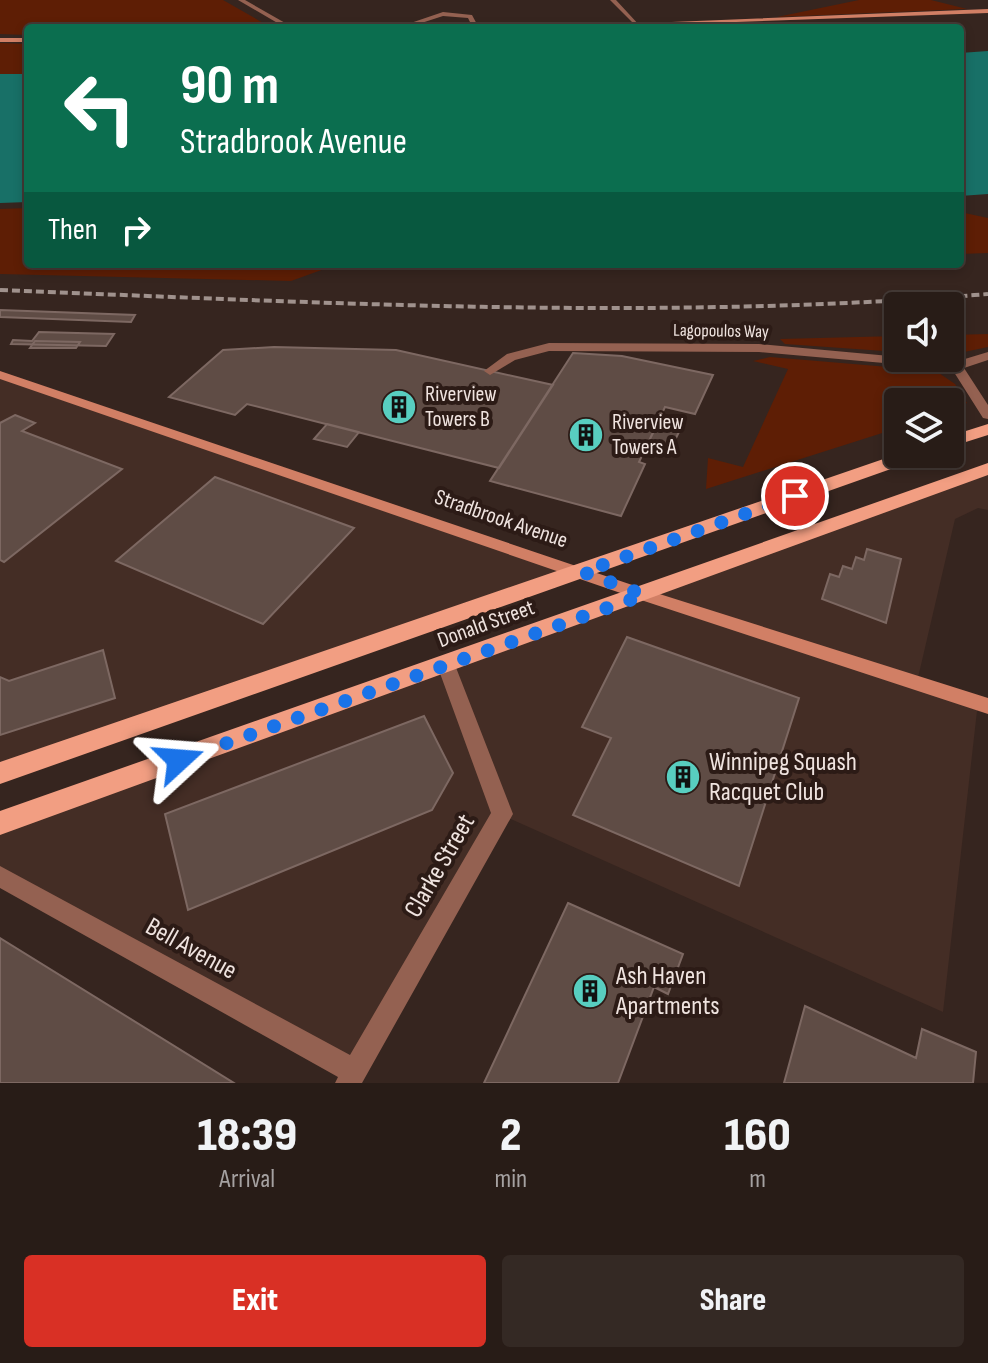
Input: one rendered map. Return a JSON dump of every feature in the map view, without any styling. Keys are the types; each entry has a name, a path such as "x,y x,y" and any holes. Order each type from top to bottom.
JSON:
{"main road":[{"path":"964,437 988,429"},
{"name":"Donald Street","path":"0,773 884,465"},
{"name":"Donald Street","path":"0,823 644,595 988,469"}],"street":[{"path":"243,0 284,24"},
{"path":"613,0 637,24"},
{"path":"663,24 988,11"},
{"path":"414,24 454,13 472,17 475,24"},
{"path":"0,40 24,40"},
{"name":"Lagopoulos Way","path":"490,371 511,357 549,347 759,348 884,359"},
{"name":"Lagopoulos Way","path":"964,364 988,356"},
{"path":"960,372 988,415"},
{"name":"Stradbrook Avenue","path":"0,375 644,595 988,706"},
{"name":"Clarke Street","path":"351,1077 502,814 446,665"},
{"name":"Bell Avenue","path":"0,876 351,1077"}],"shaded area":[{"path":"0,0 223,0 265,24 24,24 24,35 0,34"},
{"path":"859,0 931,0 967,9 777,17"},
{"path":"0,43 24,44 24,74 0,74"},
{"path":"24,208 24,268 327,268 291,281 0,274 0,209"},
{"path":"964,213 988,218 988,253 964,254"},
{"path":"988,334 988,347 964,352 964,335"},
{"path":"884,336 884,351 785,344 780,339"},
{"path":"770,357 884,367 884,372 937,372 958,388 884,388 884,432 706,489 708,458 743,467 788,369 753,361"},
{"path":"0,375 583,572 0,773"},
{"path":"988,469 988,510 978,508 955,519 917,682 978,702 943,1012 502,815 354,1072 0,876 0,823"}],"water":[{"path":"988,51 988,194 964,196 964,53"},
{"path":"0,74 24,74 24,202 0,203"}],"building":[{"path":"0,310 135,315 131,322 0,317"},
{"path":"39,332 114,334 106,346 11,344 13,340 32,341"},
{"path":"35,341 80,342 76,348 30,348"},
{"name":"Riverview Towers B","path":"274,347 396,350 553,385 499,468 247,404 235,415 169,397 223,350"},
{"name":"Riverview Towers A","path":"573,353 622,356 713,375 695,414 665,407 639,462 645,464 621,516 490,481"},
{"path":"15,415 35,423 22,431 122,469 4,562 0,560 0,423"},
{"path":"327,424 359,432 347,447 314,439"},
{"path":"657,425 680,430 670,450 647,445"},
{"path":"215,477 354,528 263,624 116,561"},
{"path":"867,549 901,559 886,623 822,599 830,574 839,577 843,566 852,569 856,557 864,560"},
{"name":"Winnipeg Squash Racquet Club","path":"627,637 799,698 739,886 573,815 611,738 582,727"},
{"path":"103,650 115,698 0,735 0,677 9,681"},
{"path":"424,716 453,773 432,810 188,910 165,814"},
{"name":"Ash Haven Apartments","path":"568,903 683,954 668,994 654,987 618,1083 484,1083"},
{"path":"0,938 234,1083 0,1083"},
{"path":"805,1006 916,1058 922,1029 976,1052 973,1083 784,1083"}],"railway":[{"path":"0,290 370,304 618,308 741,307 988,294"}],"place":[{"name":"Riverview Towers B","path":"399,407"},
{"name":"Riverview Towers A","path":"586,435"},
{"name":"Winnipeg Squash Racquet Club","path":"683,777"},
{"name":"Ash Haven Apartments","path":"590,991"}],"route":[{"path":"179,760 644,595 583,572 795,496"}]}
